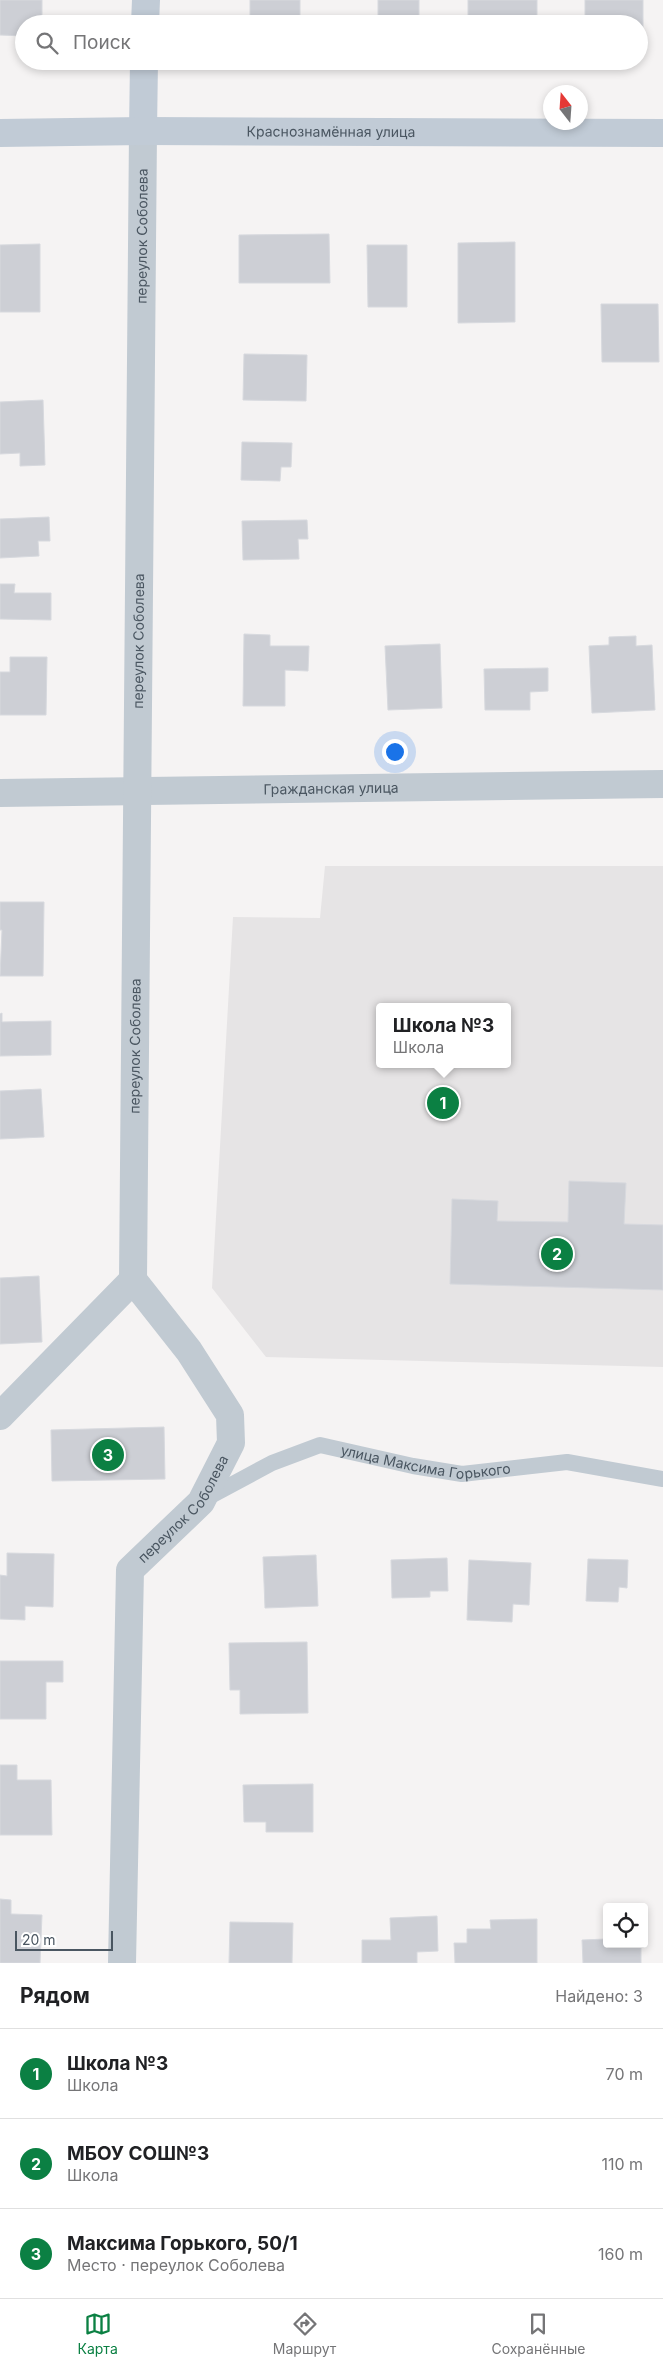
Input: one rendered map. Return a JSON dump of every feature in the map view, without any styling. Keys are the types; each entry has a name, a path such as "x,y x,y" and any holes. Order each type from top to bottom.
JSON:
{"main road":[{"path":"145,15 146,0"},
{"name":"переулок Соболева","path":"143,132 144,70"},
{"name":"Краснознамённая улица","path":"0,133 663,133"}],"street":[{"name":"переулок Соболева","path":"122,1963 130,1570 201,1502 231,1443 230,1415 189,1350 133,1280 143,132"},
{"name":"Гражданская улица","path":"0,793 663,784"},
{"path":"0,1416 133,1280"}],"lane":[{"name":"улица Максима Горького","path":"201,1502 272,1463 320,1445 413,1466 462,1474 567,1462 663,1479"}],"shaded area":[{"path":"325,866 663,866 663,1367 266,1357 212,1288 233,917 320,918"}],"building":[{"path":"0,0 42,0 42,15 15,15 15,36 0,35"},
{"path":"250,0 300,0 300,15 250,15"},
{"path":"378,0 419,0 419,15 378,15"},
{"path":"468,0 537,0 537,15 468,15"},
{"path":"585,0 643,0 643,15 585,15"},
{"path":"329,234 330,283 239,283 239,235"},
{"path":"515,242 515,322 458,323 458,243"},
{"path":"40,244 40,312 0,312 0,245"},
{"path":"367,245 407,245 407,307 368,307"},
{"path":"601,304 658,304 659,362 602,362"},
{"path":"244,354 307,355 306,401 243,400"},
{"path":"43,400 45,465 20,466 20,453 0,454 0,402"},
{"path":"242,442 292,443 291,467 281,467 280,481 241,480"},
{"path":"49,517 50,541 38,541 39,556 0,558 0,519"},
{"path":"307,520 308,539 298,539 299,559 243,560 242,521"},
{"path":"0,584 15,584 14,593 51,593 51,620 0,619"},
{"path":"244,634 270,635 270,646 309,646 308,671 285,670 285,706 243,706"},
{"path":"636,636 636,646 652,645 655,710 592,713 589,646 609,645 609,637"},
{"path":"440,644 442,708 388,710 385,646"},
{"path":"10,657 47,657 46,715 0,715 0,672 10,672"},
{"path":"548,668 548,691 530,692 530,710 485,710 484,669"},
{"path":"0,902 44,902 43,976 0,976 2,930 0,930"},
{"path":"2,1013 2,1022 51,1021 51,1055 0,1056 0,1014"},
{"path":"41,1089 44,1137 0,1139 0,1091"},
{"path":"569,1181 626,1183 624,1224 663,1225 663,1290 450,1284 452,1199 498,1201 497,1221 568,1222"},
{"path":"39,1276 42,1342 0,1344 0,1278"},
{"path":"164,1427 165,1479 52,1481 51,1430"},
{"path":"7,1553 54,1554 53,1607 25,1606 25,1620 0,1619 0,1575 7,1576"},
{"path":"316,1555 318,1606 265,1608 263,1557"},
{"path":"447,1558 448,1591 430,1591 430,1597 392,1598 391,1560"},
{"path":"588,1559 628,1560 627,1588 619,1587 618,1602 586,1601"},
{"path":"469,1560 531,1563 529,1605 513,1604 512,1622 467,1620"},
{"path":"307,1642 308,1713 240,1714 240,1690 230,1690 229,1643"},
{"path":"0,1661 63,1661 63,1682 46,1682 46,1719 0,1719"},
{"path":"0,1765 17,1765 17,1780 51,1780 52,1835 0,1835"},
{"path":"313,1784 313,1832 266,1832 266,1822 244,1822 243,1785"},
{"path":"0,1899 11,1900 11,1914 42,1915 40,1963 0,1963"},
{"path":"437,1916 438,1951 417,1952 417,1963 362,1963 362,1940 391,1940 390,1918"},
{"path":"537,1919 537,1963 455,1963 454,1943 467,1943 467,1929 491,1929 490,1920"},
{"path":"230,1922 293,1923 292,1963 229,1963"},
{"path":"603,1939 603,1948 641,1948 641,1963 583,1963 582,1940"}],"place":[{"name":"Школа №3","path":"443,1103"},
{"name":"МБОУ СОШ№3","path":"557,1254"},
{"name":"Максима Горького, 50/1","path":"108,1455"}]}
